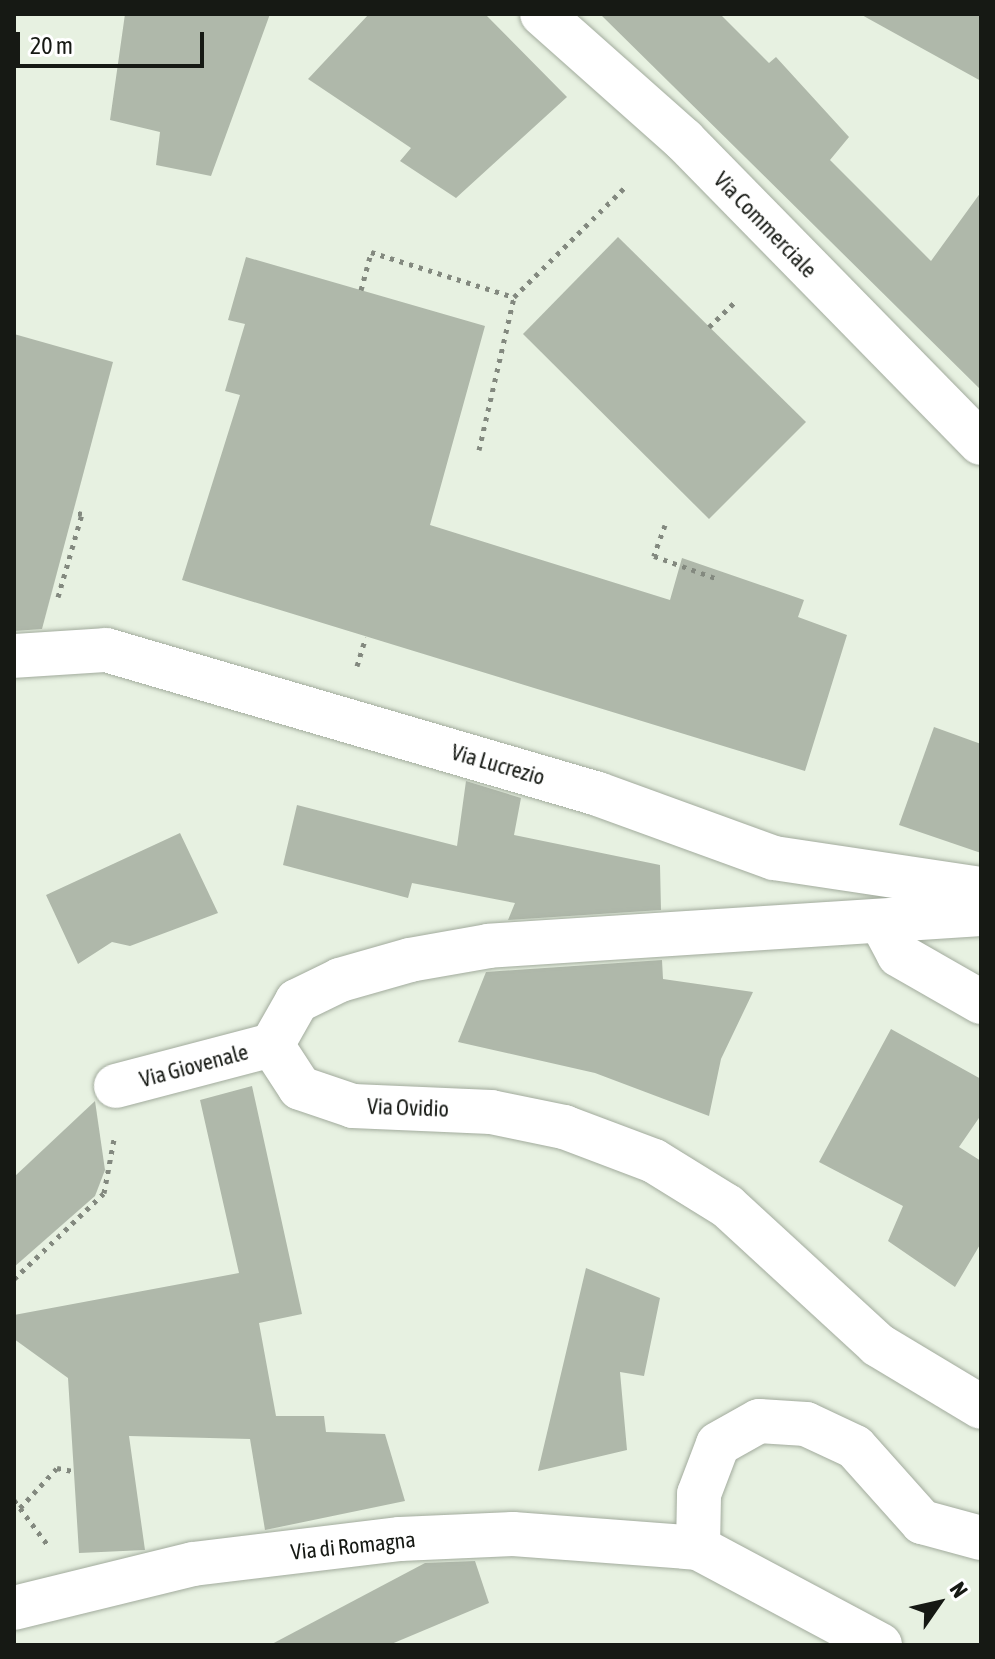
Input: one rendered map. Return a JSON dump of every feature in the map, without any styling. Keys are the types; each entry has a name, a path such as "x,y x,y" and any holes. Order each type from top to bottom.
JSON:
{"street":[{"name":"Via Commerciale","path":"542,14 684,140 981,443"},
{"name":"Via Lucrezio","path":"28,654 106,650 297,701 774,858 981,889"},
{"path":"272,1045 297,1001 340,980 410,960 489,946 882,923 981,914"},
{"path":"882,923 899,955 981,1002"},
{"name":"Via Giovenale","path":"116,1086 272,1045"},
{"name":"Via Ovidio","path":"272,1045 300,1088 353,1106 491,1112 564,1127 654,1161 727,1206 878,1345 981,1407"},
{"path":"880,1645 698,1548 699,1494 718,1444 759,1421 806,1424 855,1447 922,1522 981,1538"},
{"name":"Via di Romagna","path":"14,1608 193,1564 400,1539 513,1534 698,1548"}],"path":[{"path":"479,450 514,297 625,187"},
{"path":"361,290 371,252 514,297"},
{"path":"709,327 737,300"},
{"path":"28,654 82,514 73,512"},
{"path":"665,525 654,556 715,578"},
{"path":"14,1279 104,1193 116,1086"},
{"path":"20,1508 57,1468 73,1471"}],"building":[{"path":"125,14 270,14 211,176 156,165 160,132 110,120"},
{"path":"369,14 485,14 567,97 456,198 400,161 411,148 308,79"},
{"path":"600,14 720,14 769,63 776,57 849,137 830,160 931,261 981,192 981,390"},
{"path":"860,14 981,14 981,81"},
{"path":"618,237 806,422 709,519 523,334"},
{"path":"246,257 485,326 430,525 670,600 682,558 804,600 798,617 847,635 805,771 182,580 240,395 225,391 245,324 228,320"},
{"path":"14,334 113,362 42,629 14,631"},
{"path":"934,727 981,744 981,853 899,825"},
{"path":"466,781 521,798 514,835 660,865 661,910 508,920 515,903 412,883 408,898 283,865 297,805 457,846"},
{"path":"180,833 218,913 130,946 112,942 78,964 46,895"},
{"path":"662,960 663,979 753,992 721,1059 709,1116 595,1073 458,1042 486,972"},
{"path":"891,1029 981,1079 981,1115 959,1147 981,1161 981,1243 955,1287 888,1241 903,1206 819,1162"},
{"path":"252,1086 302,1314 259,1323 276,1416 324,1416 326,1432 385,1434 405,1501 265,1530 250,1439 129,1436 145,1550 79,1553 68,1378 14,1339 14,1315 239,1273 200,1100"},
{"path":"95,1101 105,1170 95,1196 14,1267 14,1177"},
{"path":"586,1268 660,1298 644,1376 620,1372 627,1450 538,1471"},
{"path":"475,1561 489,1603 389,1645 270,1645 425,1563"}]}
